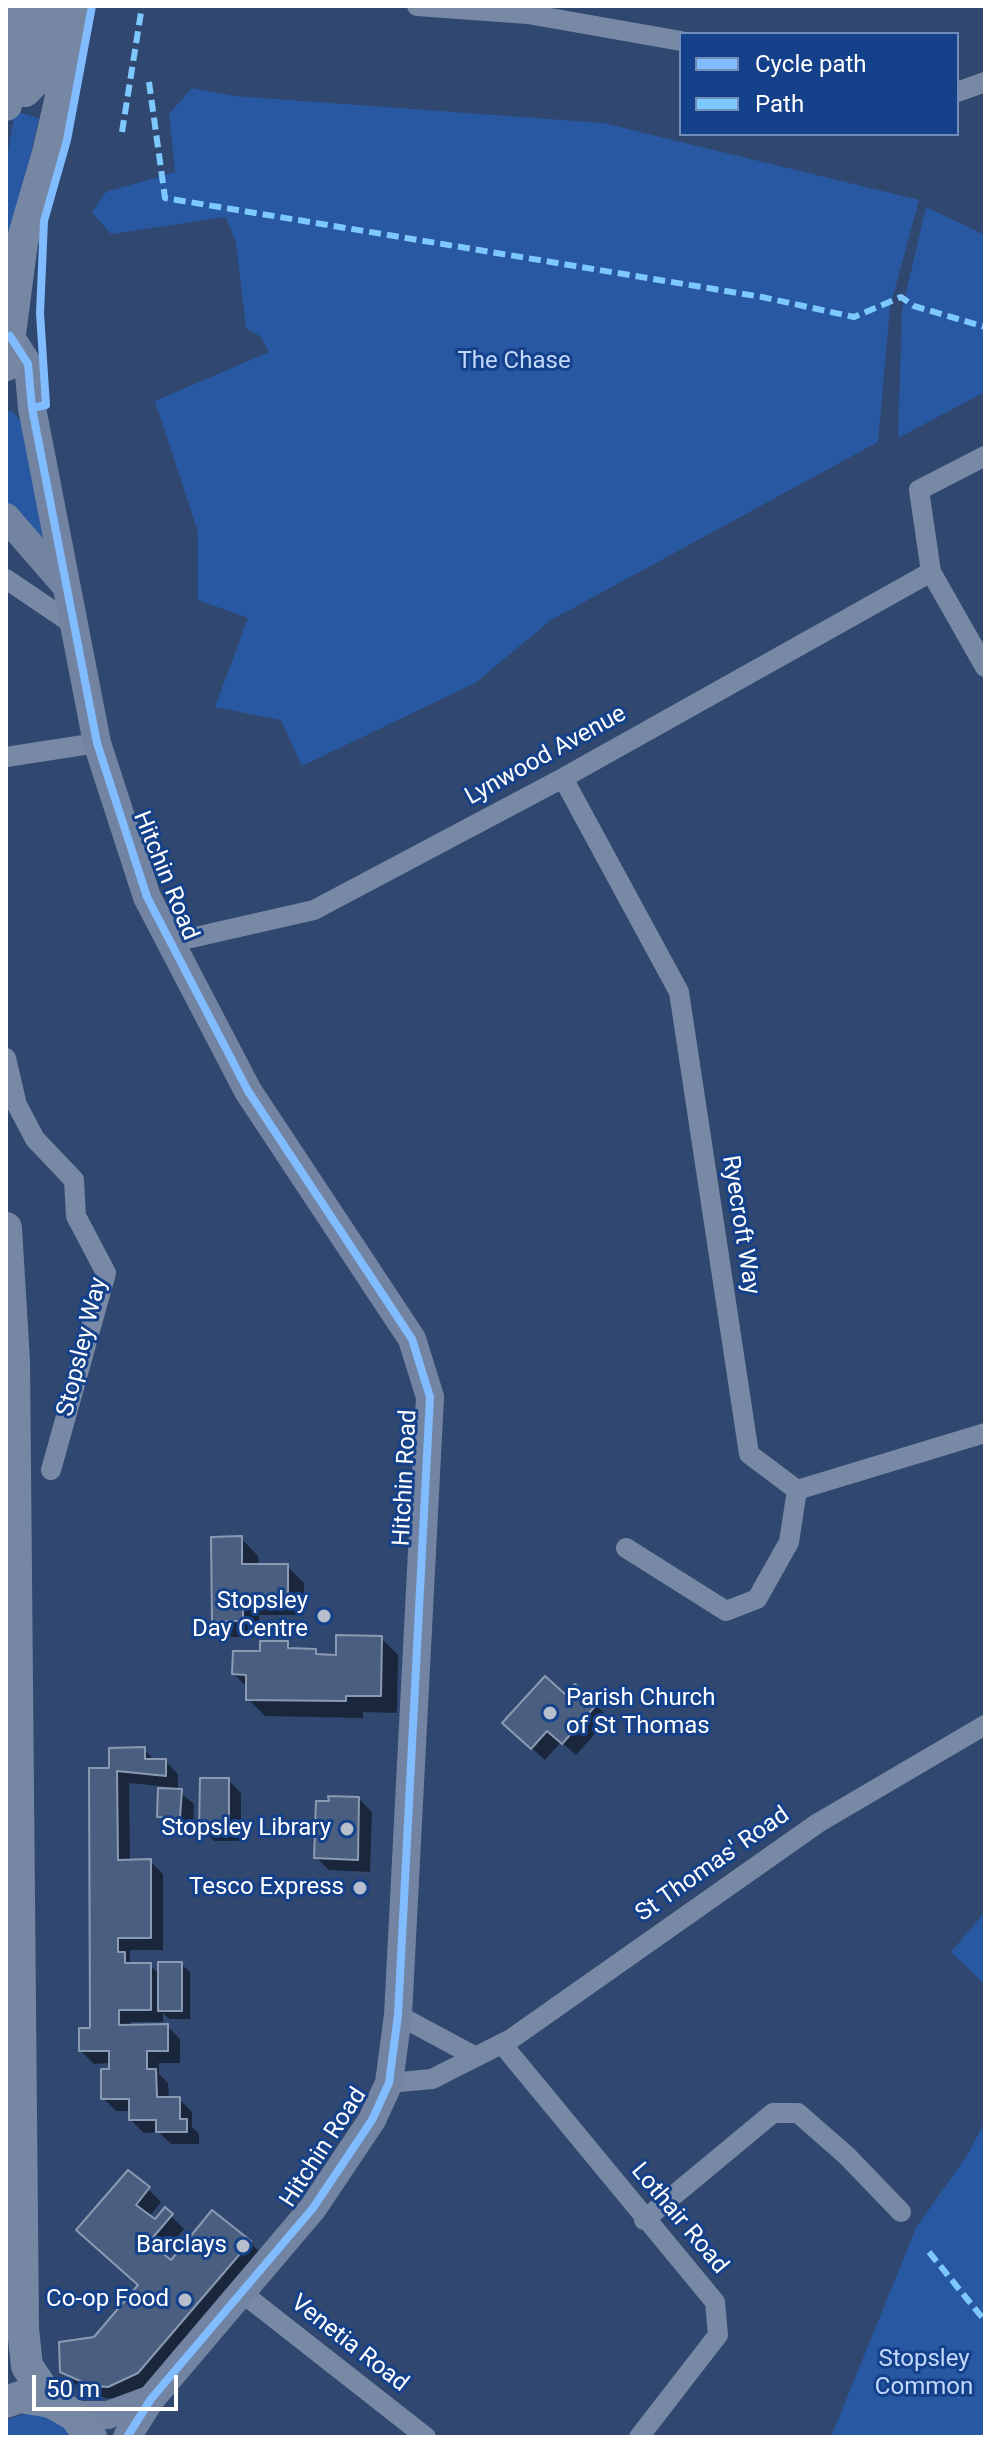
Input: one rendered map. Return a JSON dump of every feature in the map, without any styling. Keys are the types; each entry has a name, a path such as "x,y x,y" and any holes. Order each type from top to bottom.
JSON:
{"main road":[{"path":"21,54 25,6"},
{"path":"7,96 21,54 50,6"},
{"path":"8,351 22,242 59,102 76,14 71,6"},
{"path":"21,54 50,70 59,102"},
{"path":"6,1228 14,1361 23,2340 27,2366 72,2418"},
{"path":"6,2402 20,2397 72,2418"}],"street":[{"path":"417,6 528,14 679,41"},
{"path":"959,91 985,82"},
{"name":"Hitchin Road","path":"8,351 28,364 19,404 66,586 97,743 147,897 248,1091 412,1339 430,1397 398,2015 389,2083 372,2120 313,2208 151,2399 127,2437"},
{"path":"985,456 919,490 931,572 985,667"},
{"name":"Hitchin Road","path":"6,517 66,586"},
{"name":"Lynwood Avenue","path":"169,943 314,910 563,778 931,572"},
{"path":"6,579 74,625"},
{"path":"6,757 97,743"},
{"name":"Ryecroft Way","path":"563,778 679,992 749,1454 797,1490"},
{"name":"Stopsley Way","path":"6,1058 17,1105 35,1139 74,1180 76,1216 106,1273 51,1470"},
{"path":"626,1548 726,1611 757,1599 789,1542 797,1490 985,1433"},
{"name":"St Thomas' Road","path":"389,2083 432,2079 502,2044 818,1823 985,1725"},
{"path":"398,2015 476,2057"},
{"name":"Lothair Road","path":"502,2044 644,2220 715,2302 718,2335 639,2437"},
{"path":"644,2220 773,2113 798,2113 847,2156 901,2212"},
{"name":"Venetia Road","path":"241,2292 426,2437"},
{"name":"Hitchin Road","path":"72,2418 108,2415 151,2399"}],"green space":[{"name":"The Chase","path":"192,88 234,96 603,123 919,200 890,307 878,442 551,620 475,683 302,766 281,720 215,707 248,618 198,600 198,532 155,401 269,352 261,337 246,328 236,243 226,217 111,234 92,212 106,192 175,172 169,114"},
{"path":"15,112 39,118 12,236 6,235 6,162"},
{"path":"926,207 985,235 985,392 898,438 902,310"},
{"path":"12,411 26,428 44,545 6,505 6,412"},
{"path":"985,1912 985,1985 951,1952"},
{"name":"Stopsley Common","path":"985,2121 985,2437 831,2437 916,2228 968,2154"},
{"path":"31,2412 56,2418 76,2437 6,2437 6,2420"}],"building":[{"path":"242,1536 242,1564 288,1564 288,1598 243,1599 243,1621 212,1621 211,1537"},
{"path":"336,1635 382,1636 381,1696 346,1696 346,1701 246,1700 246,1675 232,1674 233,1651 260,1651 260,1641 288,1641 288,1648 316,1649 316,1654 336,1655"},
{"name":"Parish Church of St Thomas","path":"545,1676 565,1694 575,1684 597,1704 562,1744 547,1731 531,1749 502,1723"},
{"path":"145,1747 145,1759 166,1759 166,1776 117,1771 118,1860 151,1859 151,1938 118,1938 118,1952 125,1952 125,1963 151,1963 151,2010 119,2010 119,2025 168,2024 168,2051 147,2051 147,2069 156,2069 157,2097 180,2097 180,2119 187,2119 187,2132 156,2132 156,2120 129,2120 129,2099 101,2099 101,2069 109,2069 109,2051 79,2051 79,2028 90,2028 89,1768 109,1768 109,1748"},
{"path":"200,1778 229,1778 229,1829 199,1828"},
{"path":"158,1788 182,1789 180,1818 157,1817"},
{"path":"328,1796 359,1797 358,1860 314,1858 316,1801 329,1801"},
{"path":"158,1962 182,1962 182,2011 158,2011"},
{"path":"128,2170 150,2187 136,2205 155,2219 165,2207 173,2214 149,2242 171,2260 212,2210 251,2241 138,2373 108,2387 91,2386 60,2372 59,2342 94,2337 138,2285 76,2230"}],"marked path":[{"path":"122,132 142,6"},
{"path":"149,82 165,198 762,297 854,317 901,297 914,306 985,327"},
{"path":"929,2252 985,2321"}],"cycle path":[{"path":"32,408 46,405 40,313 44,221 67,140 92,6"},
{"path":"10,336 28,364 32,408 97,743 147,897 248,1091 412,1339 430,1397 398,2015 389,2083 372,2120 313,2208 151,2399 127,2437"}],"place":[{"name":"Stopsley Day Centre","path":"324,1616"},
{"name":"Parish Church of St Thomas","path":"550,1713"},
{"name":"Stopsley Library","path":"347,1829"},
{"name":"Tesco Express","path":"360,1888"},
{"name":"Barclays","path":"243,2246"},
{"name":"Co-op Food","path":"185,2300"}]}
